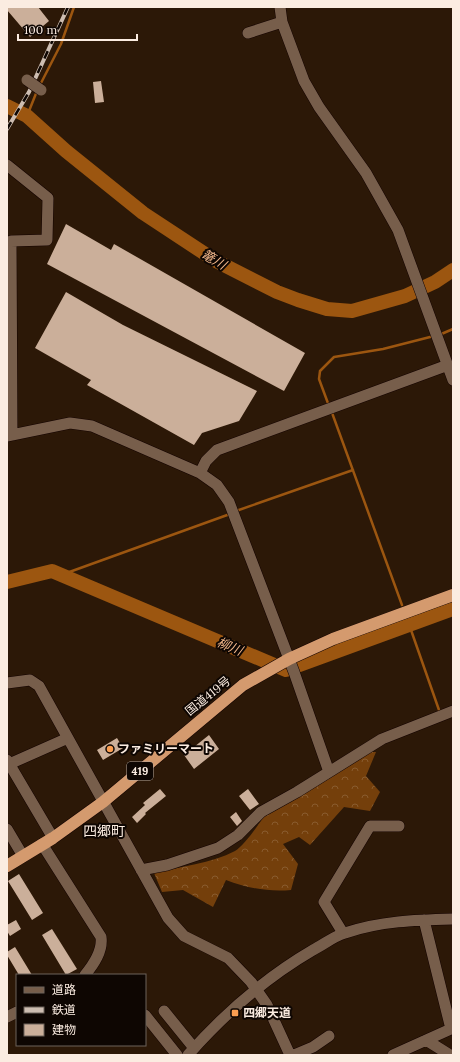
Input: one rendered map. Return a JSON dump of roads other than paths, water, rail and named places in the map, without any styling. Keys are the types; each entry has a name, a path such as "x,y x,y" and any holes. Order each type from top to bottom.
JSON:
{"highway":[{"name":"国道419号","path":"7,866 48,841 103,802 243,686 287,660 333,639 453,595"}],"street":[{"path":"280,7 282,22 304,81 319,107 366,173 398,230 435,327 453,380"},
{"path":"248,34 282,22"},
{"path":"27,80 41,90"},
{"path":"7,165 48,198 47,240 11,241 10,436 70,424 92,426 200,473 217,485 229,502 287,660 294,672 329,772"},
{"path":"200,473 206,461 217,450 448,365"},
{"path":"7,683 30,680 36,683 162,909 176,928 197,943 228,958 256,990 269,1009 290,1055"},
{"path":"141,870 167,864 218,848 238,835 262,812 382,739 453,711"},
{"path":"68,738 8,763 48,841 101,937 101,949 93,966 86,974"},
{"path":"343,933 324,902 370,826 399,826"},
{"path":"7,829 23,856"},
{"path":"164,1011 191,1052 229,1013 281,969 343,933 372,925 396,921 453,919"},
{"path":"392,1055 452,1029 424,920"},
{"path":"7,1017 16,1012"},
{"path":"146,1015 177,1055"},
{"path":"294,1055 313,1047 329,1036"},
{"path":"426,1040 450,1055"}],"waterway":[{"path":"40,85 61,44 74,7"},
{"path":"27,116 37,91"},
{"name":"篭川","path":"7,106 27,116 66,151 143,213 216,261 277,292 298,300 327,309 352,311 405,296 435,282 453,270"},
{"path":"439,335 453,329"},
{"path":"329,406 319,379 320,371 334,357 383,349 434,336"},
{"path":"331,410 402,605"},
{"path":"236,511 353,470"},
{"path":"61,575 230,514"},
{"name":"柳川","path":"7,582 52,571 286,670 453,609"},
{"path":"411,630 439,710"}],"railway":[{"path":"7,129 29,92 68,7"}],"place":[{"name":"ファミリーマート","path":"110,749"},
{"name":"四郷天道","path":"235,1013"}],"district":[{"name":"四郷町","path":"104,831"}]}
